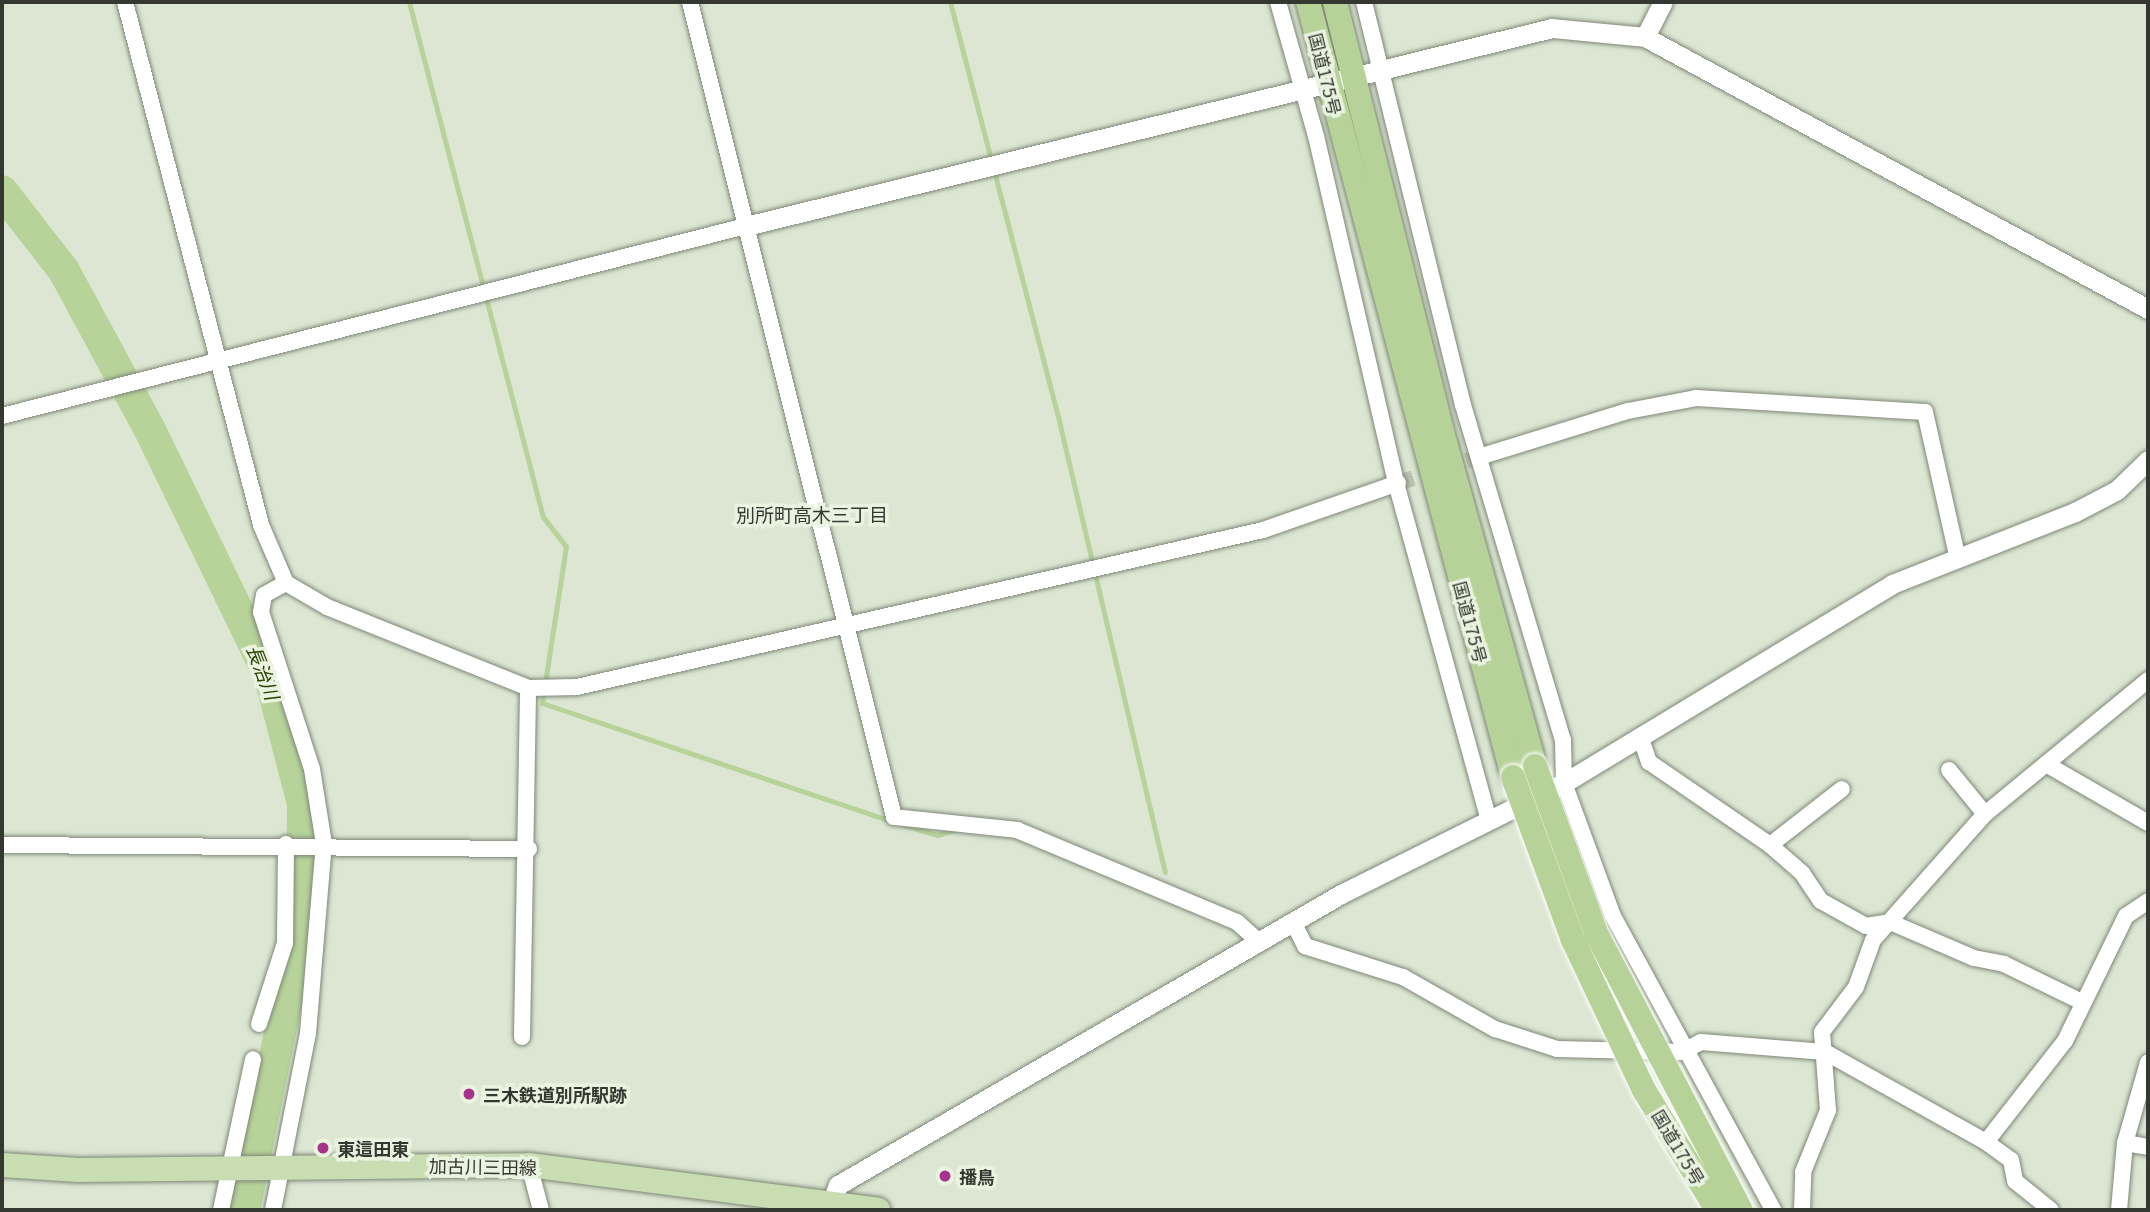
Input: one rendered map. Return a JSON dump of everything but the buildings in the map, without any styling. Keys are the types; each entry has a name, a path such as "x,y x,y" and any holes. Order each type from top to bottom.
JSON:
{"highway":[{"name":"国道175号","path":"1308,2 1513,777 1573,940 1644,1090 1717,1210"},
{"name":"国道175号","path":"1335,2 1445,442 1535,766 1597,935 1741,1210"}],"main road":[{"name":"加古川三田線","path":"2,1165 229,1169 529,1165 878,1210"}],"street":[{"path":"125,2 261,525 286,583 327,607 528,688 577,687 844,622 1263,530 1397,483"},
{"path":"690,2 894,817 1017,830 1237,922 1258,942"},
{"path":"1278,2 1397,483 1488,817"},
{"path":"1364,2 1479,457 1563,740 1564,783 1613,916 1682,1052 1773,1210"},
{"path":"1645,37 1663,2"},
{"path":"2,416 107,387 218,362 747,226 1327,81 1552,28 1645,37 2148,309"},
{"path":"1479,457 1628,411 1696,398 1925,412 1956,555"},
{"path":"831,1204 838,1185 1258,942 1488,817 1564,783 1880,590 1956,555 2075,512 2116,490 2148,461"},
{"path":"273,1210 307,1033 324,844 312,769 261,612 264,595 286,583"},
{"path":"1802,1210 1803,1172 1828,1110 1822,1032 1856,987 1873,940 1985,814 2148,680"},
{"path":"522,1037 529,849 528,688"},
{"path":"1640,736 1649,762 1770,845 1802,873 1821,901 1866,926 1890,922 1974,958 2004,964 2082,1002"},
{"path":"2046,764 2148,823"},
{"path":"1949,771 1985,814"},
{"path":"1770,845 1842,789"},
{"path":"259,1024 285,943 286,844"},
{"path":"2,845 324,844 529,849"},
{"path":"1986,1142 2065,1041 2126,916 2148,901"},
{"path":"1294,924 1305,946 1430,988 1495,1029 1557,1049 1682,1052 1701,1042 1825,1052 1986,1142 2011,1160 2015,1181 2051,1210"},
{"path":"221,1210 253,1059"},
{"path":"2119,1210 2125,1143 2148,1062"},
{"path":"2125,1143 2148,1147"},
{"path":"529,1165 541,1210"}],"waterway":[{"path":"409,2 543,517 566,546 542,703 891,821"},
{"path":"950,2 1060,425 1165,872"},
{"name":"長治川","path":"2,191 64,271 150,430 270,677 303,804 302,923 244,1210"},
{"path":"904,825 937,835 958,829"}],"tunnel":[{"path":"1398,483 1479,457"}],"place":[{"name":"三木鉄道別所駅跡","path":"469,1094"},
{"name":"東這田東","path":"323,1148"},
{"name":"播鳥","path":"945,1176"}],"district":[{"name":"別所町高木三丁目","path":"812,514"}]}
